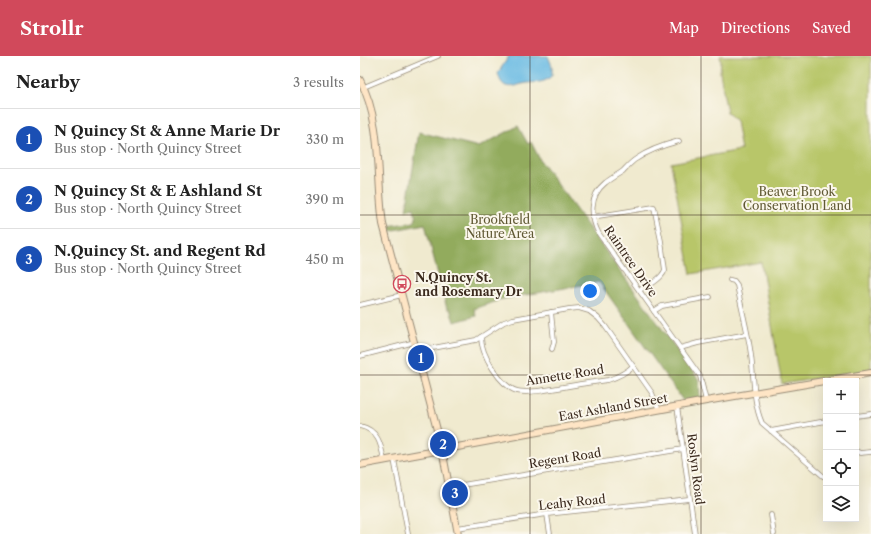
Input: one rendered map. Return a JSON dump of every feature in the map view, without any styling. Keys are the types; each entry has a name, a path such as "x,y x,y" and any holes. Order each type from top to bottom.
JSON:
{"main road":[{"path":"360,80 364,87 376,128 380,204 383,224 442,450 458,531"},
{"name":"East Ashland Street","path":"360,465 677,406 871,373"}],"street":[{"path":"364,87 403,72 438,56"},
{"name":"Raintree Drive","path":"679,141 660,146 637,158 624,170 605,183 596,194 593,203 592,217 599,234 700,376 706,401"},
{"path":"592,217 654,207 665,270 663,275 657,280 639,290"},
{"path":"730,280 737,284 751,354 755,392 760,419 762,423 823,476"},
{"path":"360,304 402,295"},
{"path":"654,311 662,306 710,297"},
{"path":"417,351 471,341 481,337 504,322 550,312 579,308 589,311 602,322 652,393 659,410"},
{"path":"550,312 554,342 552,349"},
{"path":"680,348 698,343 747,334"},
{"name":"Annette Road","path":"481,337 483,348 488,360 499,377 510,389 518,392 534,392 608,380 621,375 633,366"},
{"path":"360,356 414,342"},
{"name":"Roslyn Road","path":"677,406 695,534"},
{"path":"859,416 871,414"},
{"path":"771,431 823,422"},
{"path":"360,426 372,431 376,435 382,445 384,460"},
{"name":"Regent Road","path":"450,487 683,449"},
{"path":"859,452 871,452"},
{"path":"394,458 408,534"},
{"name":"Leahy Road","path":"458,531 547,514 689,499"},
{"path":"547,514 550,534"},
{"path":"771,515 774,534"}],"green space":[{"name":"Beaver Brook Conservation Land","path":"720,56 871,56 871,370 782,384 761,262 691,274 671,163 741,150 736,121 727,112 720,72"},
{"name":"Brookfield Nature Area","path":"518,126 528,144 531,142 540,160 699,380 700,397 697,399 684,402 599,282 497,300 474,309 476,316 454,322 450,309 447,309 425,224 389,231 388,226 414,222 416,219 414,208 406,210 419,132 479,147"}],"water":[{"path":"509,56 548,56 552,66 552,75 546,80 508,87 504,85 498,73"}],"place":[{"name":"N.Quincy St. and Rosemary Dr","path":"402,284"},
{"name":"N Quincy St & Anne Marie Dr","path":"421,358"},
{"name":"N Quincy St & E Ashland St","path":"443,444"},
{"name":"N.Quincy St. and Regent Rd","path":"455,493"}]}
